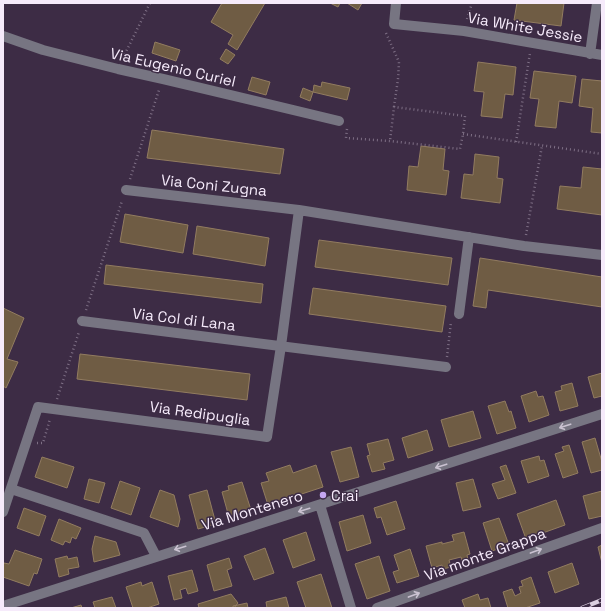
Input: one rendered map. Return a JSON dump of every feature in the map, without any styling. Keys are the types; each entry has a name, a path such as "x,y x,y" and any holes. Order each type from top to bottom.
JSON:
{"street":[{"name":"Via White Jessie","path":"396,3 394,24 464,31 602,55"},
{"path":"590,54 597,3"},
{"name":"Via Eugenio Curiel","path":"3,36 43,50 118,69 339,121"},
{"name":"Via Coni Zugna","path":"126,190 299,210 524,246 602,255"},
{"name":"Via Redipuglia","path":"27,441 38,407 267,437 299,210"},
{"path":"458,314 469,237"},
{"name":"Via Col di Lana","path":"82,321 281,346"},
{"path":"281,346 446,367"},
{"name":"Via Montenero","path":"3,606 602,414"},
{"path":"3,512 27,441"},
{"path":"11,489 144,533 156,556"},
{"path":"320,505 351,608"},
{"name":"Via monte Grappa","path":"377,608 602,528"}],"path":[{"path":"118,69 150,3"},
{"path":"464,31 472,3"},
{"path":"383,28 399,62 390,141"},
{"path":"516,142 531,43"},
{"path":"27,441 43,443 163,79"},
{"path":"339,121 347,124 346,138 460,148 465,116 394,107"},
{"path":"463,134 602,154"},
{"path":"524,246 542,146"},
{"path":"446,367 452,314 458,314"}],"building":[{"path":"222,3 265,3 237,50 228,44 233,35 211,22"},
{"path":"330,3 340,3 338,7"},
{"path":"347,3 362,3 358,10"},
{"path":"517,3 564,3 561,26 514,20"},
{"path":"155,42 180,50 176,61 152,53"},
{"path":"226,49 235,55 228,64 220,59"},
{"path":"478,62 516,67 513,95 505,94 502,118 481,116 484,92 474,91"},
{"path":"534,71 576,76 572,103 559,101 556,128 535,126 539,99 530,98"},
{"path":"252,77 270,82 266,95 248,90"},
{"path":"582,79 602,81 602,133 591,132 593,108 579,106"},
{"path":"322,82 350,88 347,100 313,92 314,85 321,87"},
{"path":"303,88 313,92 310,101 300,97"},
{"path":"152,130 284,149 280,174 147,158"},
{"path":"421,146 445,149 443,170 449,171 446,195 407,190 409,166 418,167"},
{"path":"475,154 499,157 497,178 503,179 500,203 461,198 464,174 473,175"},
{"path":"583,167 602,169 602,215 557,209 560,186 581,188"},
{"path":"125,214 188,225 183,253 120,242"},
{"path":"197,226 269,238 265,266 193,254"},
{"path":"319,240 452,258 448,285 315,267"},
{"path":"480,258 602,277 602,307 488,290 486,308 473,306"},
{"path":"106,265 263,284 261,303 104,284"},
{"path":"313,288 446,306 442,332 309,314"},
{"path":"3,308 24,318 7,359 18,362 6,388 3,386"},
{"path":"80,354 250,374 247,400 77,379"},
{"path":"602,373 602,396 594,398 588,377"},
{"path":"572,383 578,406 560,411 555,392 562,390 561,386"},
{"path":"536,391 538,397 543,396 549,415 529,422 521,396"},
{"path":"505,401 509,412 511,411 516,428 497,434 488,406"},
{"path":"473,411 481,438 449,447 441,420"},
{"path":"427,430 433,450 408,458 402,438"},
{"path":"595,438 602,462 602,470 591,473 582,442"},
{"path":"388,439 394,460 383,463 385,469 372,472 367,456 370,455 367,444"},
{"path":"569,445 578,473 563,478 555,454 564,451 562,447"},
{"path":"351,447 359,477 340,482 331,452"},
{"path":"539,456 540,461 544,460 549,476 528,483 521,461"},
{"path":"42,457 74,467 67,488 35,477"},
{"path":"290,465 293,473 316,465 323,487 268,505 261,483 269,481 266,473"},
{"path":"506,465 516,493 498,499 492,484 505,480 500,467"},
{"path":"89,479 105,483 99,503 84,499"},
{"path":"473,479 481,507 463,511 456,483"},
{"path":"120,481 140,488 131,515 111,508"},
{"path":"242,482 251,510 229,517 222,492 229,490 228,486"},
{"path":"160,490 174,495 180,519 178,527 150,517"},
{"path":"207,490 216,524 198,529 189,495"},
{"path":"602,491 602,516 589,519 583,496"},
{"path":"556,500 565,525 526,539 517,514"},
{"path":"396,501 405,529 387,535 381,517 377,518 374,508"},
{"path":"24,508 46,516 39,536 17,528"},
{"path":"363,515 371,543 347,551 339,522"},
{"path":"499,518 509,545 492,551 483,523"},
{"path":"59,519 81,528 76,539 72,537 70,543 65,541 63,545 51,540"},
{"path":"306,532 315,560 293,568 283,540"},
{"path":"464,532 470,554 467,555 468,560 462,561 461,557 449,560 451,567 443,569 442,565 432,568 426,546 454,541 452,535"},
{"path":"95,536 116,542 120,555 94,562 92,549"},
{"path":"602,545 602,563 598,547"},
{"path":"265,548 274,573 254,580 244,556"},
{"path":"410,549 419,576 397,583 393,572 399,570 394,555"},
{"path":"15,550 42,559 37,574 34,573 29,586 3,577 4,563 9,564"},
{"path":"67,556 68,559 77,557 79,567 68,569 69,574 59,577 55,559"},
{"path":"379,556 390,591 367,599 355,564"},
{"path":"229,558 232,568 227,570 232,586 214,591 207,565"},
{"path":"572,563 579,584 555,593 548,572"},
{"path":"192,570 198,591 188,594 186,588 180,590 182,598 174,600 168,576"},
{"path":"321,574 332,608 306,608 297,582"},
{"path":"531,577 540,603 525,608 508,608 503,592 512,589 515,596 521,593 519,587 523,586 521,581"},
{"path":"141,582 142,586 152,582 159,604 147,608 133,608 126,587"},
{"path":"231,594 238,603 234,608 199,608 198,604"},
{"path":"478,594 480,600 488,598 491,608 465,608 462,600"},
{"path":"112,597 116,608 95,608 93,602"},
{"path":"286,597 289,608 267,608 266,602"},
{"path":"247,603 248,608 233,608 233,606"},
{"path":"81,605 82,608 71,608"}],"railway":[{"path":"582,608 602,600"}],"place":[{"name":"Crai","path":"323,495"}]}
